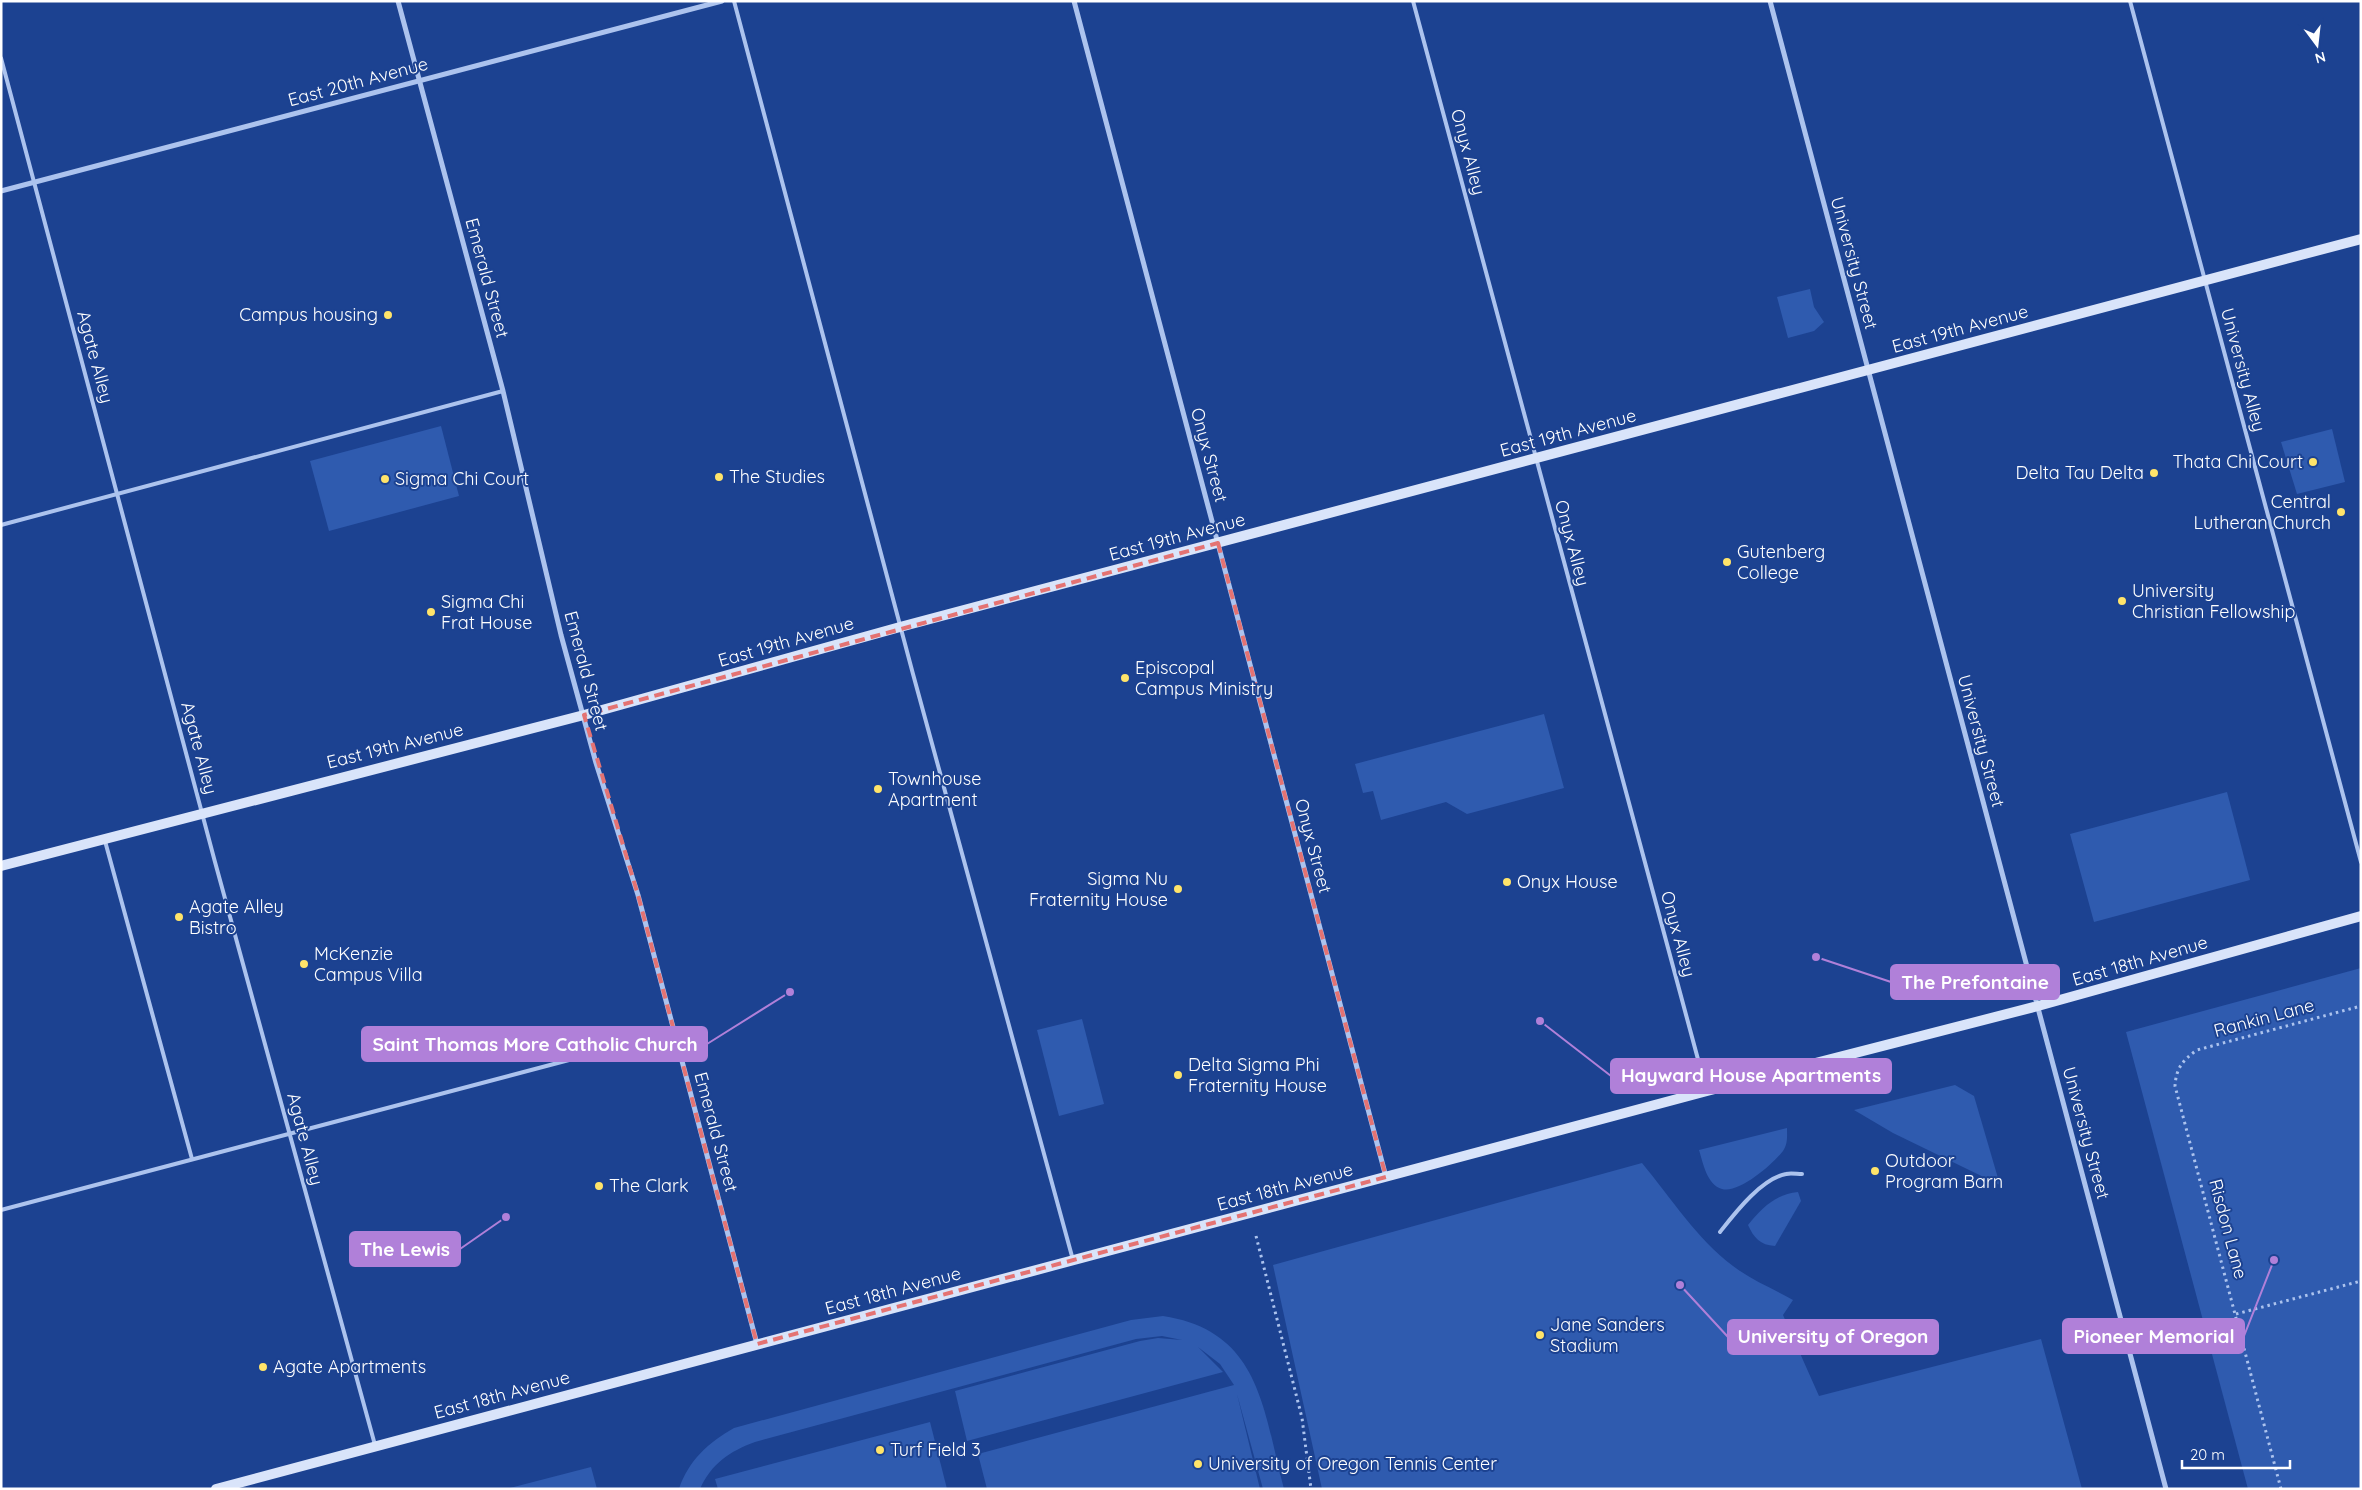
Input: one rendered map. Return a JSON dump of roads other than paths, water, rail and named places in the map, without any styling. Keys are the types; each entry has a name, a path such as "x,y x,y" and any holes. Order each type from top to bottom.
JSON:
{"street":[{"name":"Emerald Street","path":"398,1 504,391 561,635 596,763 638,895 757,1344"},
{"name":"East 20th Avenue","path":"1,191 722,1"},
{"name":"Onyx Street","path":"1074,1 1386,1177"},
{"name":"University Street","path":"1770,1 2166,1489"},
{"name":"East 19th Avenue","path":"1,866 202,812 584,715 900,627 2361,239"},
{"name":"East 18th Avenue","path":"216,1489 375,1445 1707,1091 2038,1006 2361,916"}],"lane":[{"path":"734,1 900,627 1073,1260"},
{"name":"Onyx Alley","path":"1413,1 1707,1091"},
{"name":"University Alley","path":"2130,1 2361,862"},
{"name":"Agate Alley","path":"1,58 36,182 202,812 375,1445"},
{"path":"1,525 504,391"},
{"path":"105,838 192,1159"},
{"path":"1,1210 675,1032"},
{"path":"1720,1232 1743,1204 1769,1182 1785,1174 1802,1174"}],"place":[{"name":"Campus housing","path":"388,315"},
{"name":"Thata Chi Court","path":"2313,462"},
{"name":"Delta Tau Delta","path":"2154,473"},
{"name":"The Studies","path":"719,477"},
{"name":"Sigma Chi Court","path":"385,479"},
{"name":"Central Lutheran Church","path":"2341,512"},
{"name":"Gutenberg College","path":"1727,562"},
{"name":"University Christian Fellowship","path":"2122,601"},
{"name":"Sigma Chi Frat House","path":"431,612"},
{"name":"Episcopal Campus Ministry","path":"1125,678"},
{"name":"Townhouse Apartment","path":"878,789"},
{"name":"Onyx House","path":"1507,882"},
{"name":"Sigma Nu Fraternity House","path":"1178,889"},
{"name":"Agate Alley Bistro","path":"179,917"},
{"name":"The Prefontaine","path":"1816,957"},
{"name":"McKenzie Campus Villa","path":"304,964"},
{"name":"Saint Thomas More Catholic Church","path":"790,992"},
{"name":"Hayward House Apartments","path":"1540,1021"},
{"name":"Delta Sigma Phi Fraternity House","path":"1178,1075"},
{"name":"Outdoor Program Barn","path":"1875,1171"},
{"name":"The Clark","path":"599,1186"},
{"name":"The Lewis","path":"506,1217"},
{"name":"Pioneer Memorial","path":"2274,1260"},
{"name":"University of Oregon","path":"1680,1285"},
{"name":"Jane Sanders Stadium","path":"1540,1335"},
{"name":"Agate Apartments","path":"263,1367"},
{"name":"Turf Field 3","path":"880,1450"},
{"name":"University of Oregon Tennis Center","path":"1198,1464"}]}
